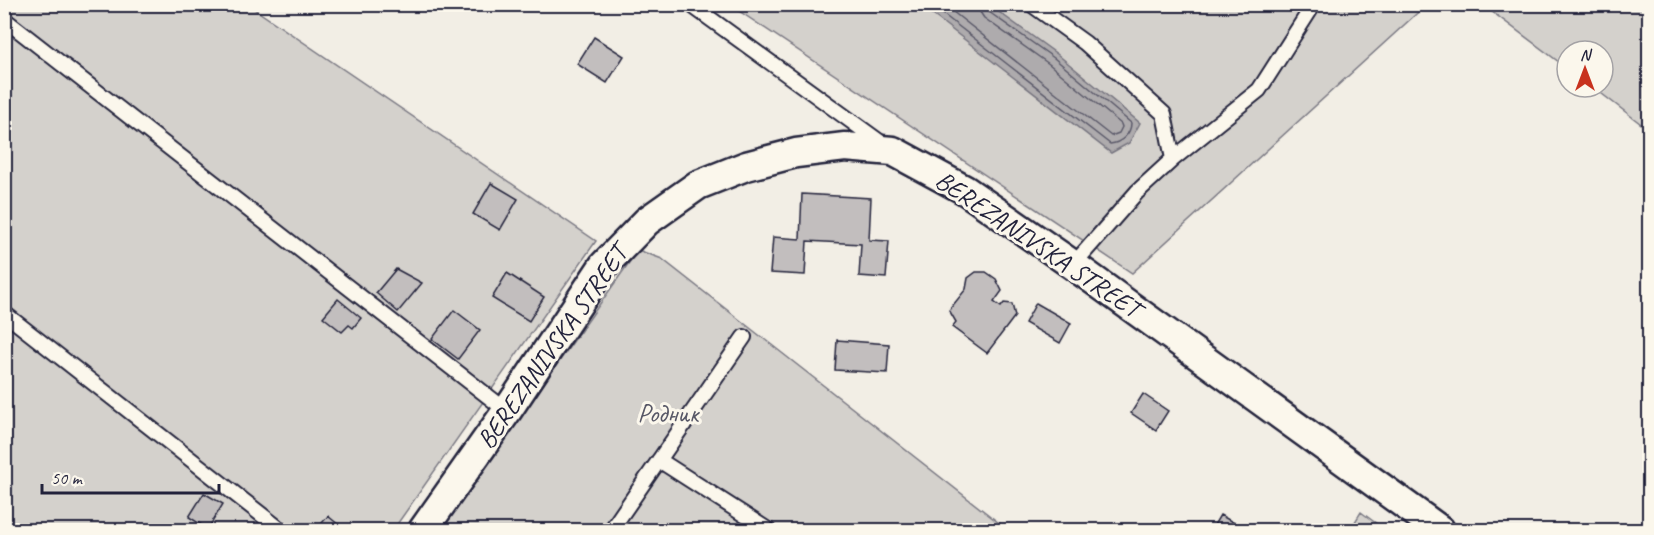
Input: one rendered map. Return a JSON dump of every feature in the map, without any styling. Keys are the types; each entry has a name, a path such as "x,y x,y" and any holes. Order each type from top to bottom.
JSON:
{"street":[{"name":"BEREZANIVSKA STREET","path":"423,531 507,411 604,265 647,221 698,185 746,166 796,153 845,147 893,151 965,190 1073,265 1440,531"}],"lane":[{"path":"690,4 893,151"},
{"path":"1030,4 1085,43 1164,114 1173,159"},
{"path":"1073,265 1137,192 1173,159 1259,90 1314,4"},
{"path":"4,19 507,411"},
{"path":"4,312 281,531"},
{"path":"611,531 744,337"},
{"path":"660,460 768,531"}],"green space":[{"path":"4,5 255,5 253,8 596,241 393,530 5,530"},
{"path":"730,5 1426,5 1132,273"},
{"path":"1483,5 1649,5 1649,130 1609,99 1615,99 1615,39 1555,39 1555,59"},
{"name":"Родник","path":"638,250 662,259 1008,530 440,530"},
{"path":"1361,512 1385,530 1350,530"}],"water":[{"path":"920,5 989,5 1057,54 1140,123 1129,143 1111,153"}],"building":[{"path":"594,37 624,56 607,83 577,64"},
{"path":"491,183 518,199 500,230 473,214"},
{"path":"802,194 871,198 869,240 889,241 886,278 859,276 861,244 807,241 805,275 770,273 773,237 800,239"},
{"path":"396,269 422,283 398,312 376,293"},
{"path":"976,272 986,272 996,279 1002,291 994,302 1001,307 1004,303 1012,304 1015,316 987,353 952,327 956,322 949,310 966,289 968,278"},
{"path":"507,273 544,297 529,321 492,298"},
{"path":"338,299 361,318 353,328 349,325 342,332 323,317"},
{"path":"1036,303 1071,323 1060,343 1025,323"},
{"path":"454,310 480,330 458,359 432,339"},
{"path":"837,340 889,344 887,373 835,370"},
{"path":"1143,394 1168,411 1156,430 1131,413"},
{"path":"204,493 223,504 208,529 189,517"},
{"path":"1220,515 1247,530 1211,530"},
{"path":"328,516 345,530 316,530"}]}
